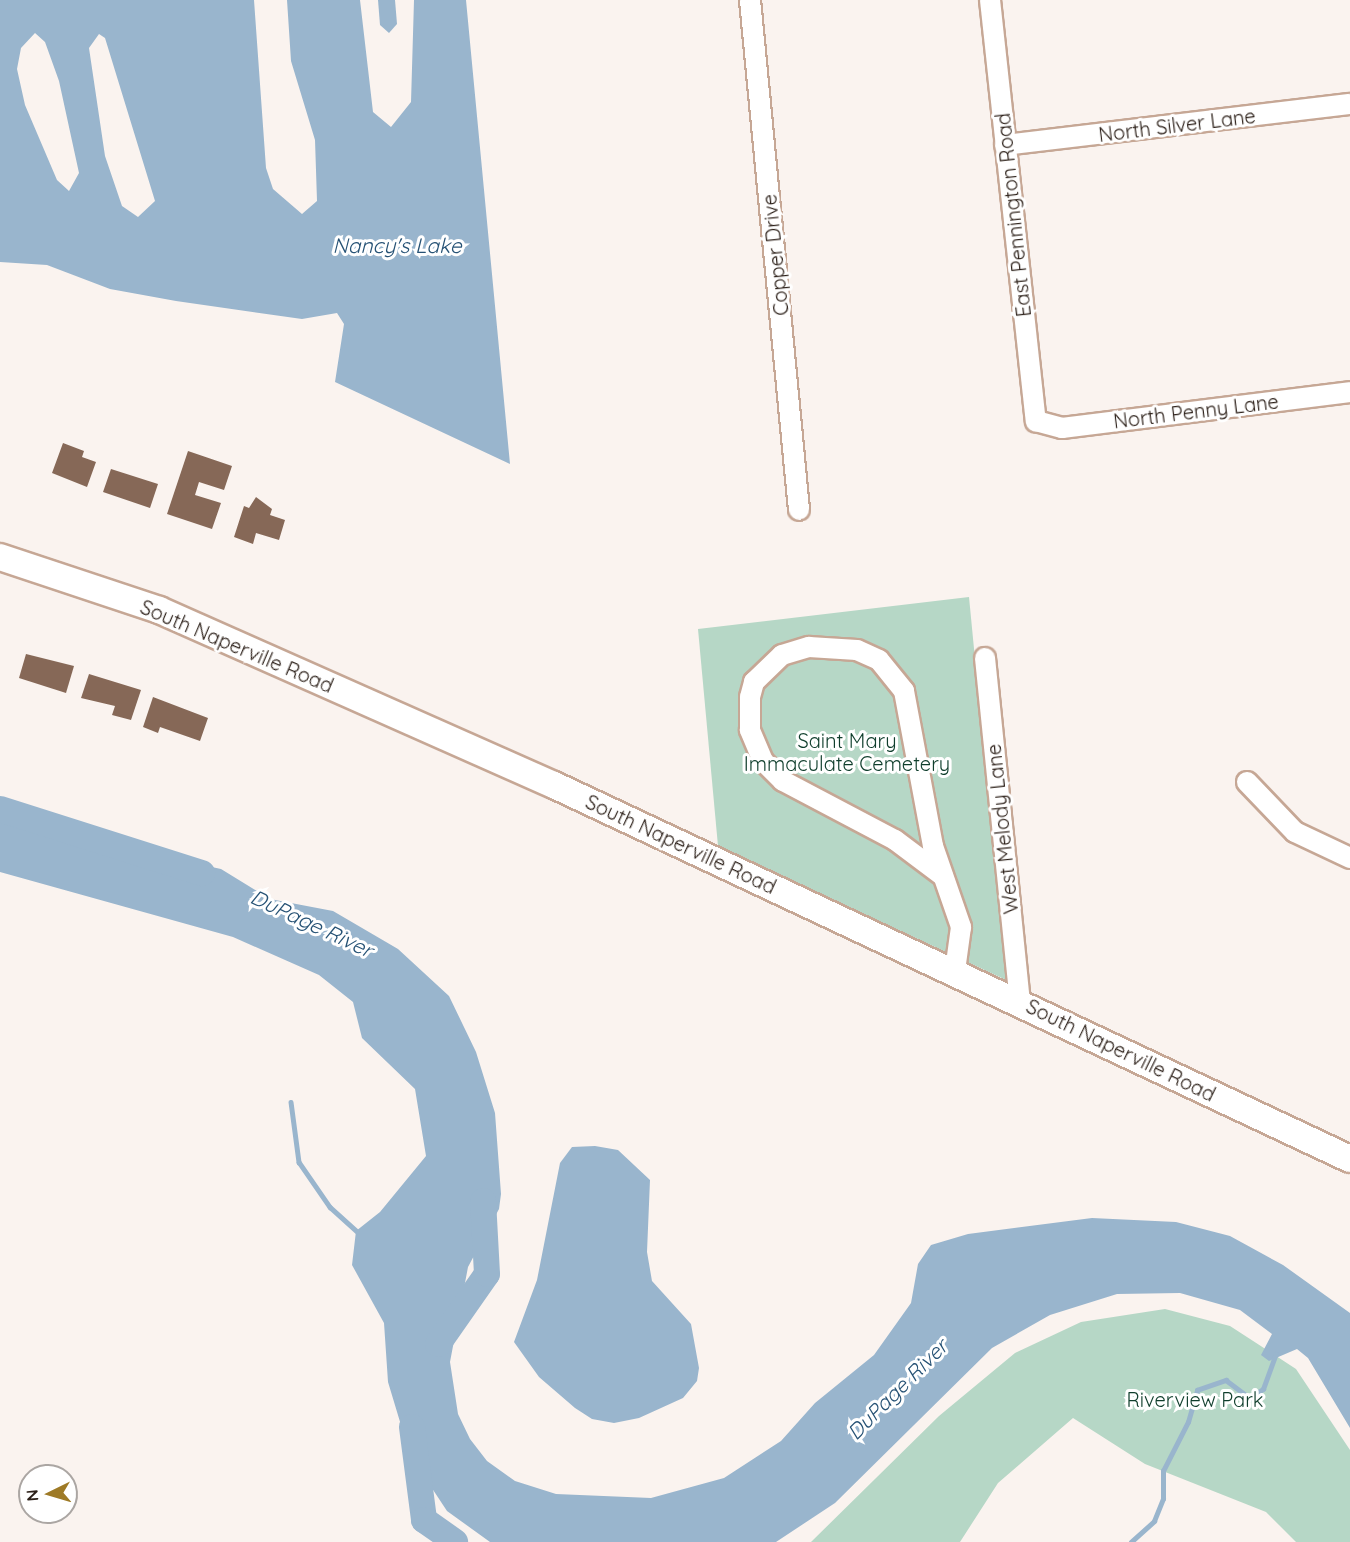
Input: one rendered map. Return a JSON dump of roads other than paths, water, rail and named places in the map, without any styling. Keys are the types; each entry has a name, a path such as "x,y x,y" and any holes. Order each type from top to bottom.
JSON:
{"main road":[{"name":"South Naperville Road","path":"0,556 159,610 955,971 1350,1159"}],"street":[{"name":"Copper Drive","path":"750,0 800,510"},
{"name":"East Pennington Road","path":"990,0 1034,412 1042,426"},
{"name":"North Silver Lane","path":"1005,145 1350,104"},
{"name":"North Penny Lane","path":"1042,426 1350,392"},
{"path":"943,876 895,840 801,793 771,771 755,746 749,712 754,682 773,661 797,649 843,646 870,654 897,679 910,708 925,808 943,876 962,927 955,971"},
{"name":"West Melody Lane","path":"985,658 1020,1001"},
{"path":"1247,782 1295,832 1350,858"}],"water":[{"name":"Nancy's Lake","path":"0,0 254,0 266,168 273,189 302,214 317,201 315,140 291,61 287,0 360,0 373,112 391,127 411,102 414,0 466,0 510,464 335,382 344,324 337,313 302,319 176,301 110,289 47,265 0,262","holes":["35,33 45,42 59,81 79,173 69,191 57,180 25,105 17,69 21,48","99,34 105,38 155,201 138,217 122,206 105,156 89,48"]},
{"path":"378,0 395,0 397,24 389,33 380,25"},
{"path":"0,821 221,869 270,899 333,911 398,949 449,996 476,1052 495,1113 501,1194 499,1209 468,1267 450,1362 458,1414 470,1439 487,1461 515,1481 556,1494 651,1498 724,1478 781,1441 815,1403 874,1355 911,1303 918,1264 931,1245 968,1234 1092,1218 1176,1222 1230,1236 1283,1265 1350,1313 1350,1428 1308,1358 1297,1349 1269,1361 1261,1355 1272,1334 1240,1310 1180,1293 1117,1294 1050,1315 992,1348 835,1503 776,1542 490,1542 447,1511 410,1455 388,1382 384,1323 352,1265 356,1231 380,1212 426,1156 415,1089 362,1038 353,1002 319,975 233,937 0,872"},
{"path":"595,1146 618,1150 650,1180 647,1252 652,1281 691,1324 699,1368 697,1381 683,1398 639,1418 614,1423 592,1419 575,1408 539,1377 514,1342 537,1280 560,1163 572,1147"}],"waterway":[{"name":"DuPage River","path":"0,809 202,873"},
{"path":"291,1102 299,1162 330,1207 357,1231"},
{"name":"DuPage River","path":"438,1344 487,1274 483,1201"},
{"path":"1131,1542 1154,1521 1163,1499 1163,1471 1188,1422 1197,1390 1226,1380 1250,1398 1263,1389 1276,1354"},
{"name":"DuPage River","path":"412,1427 424,1520 455,1542"}],"park label":[{"name":"Saint Mary Immaculate Cemetery","path":"847,752"},
{"name":"Riverview Park","path":"1195,1399"}]}
